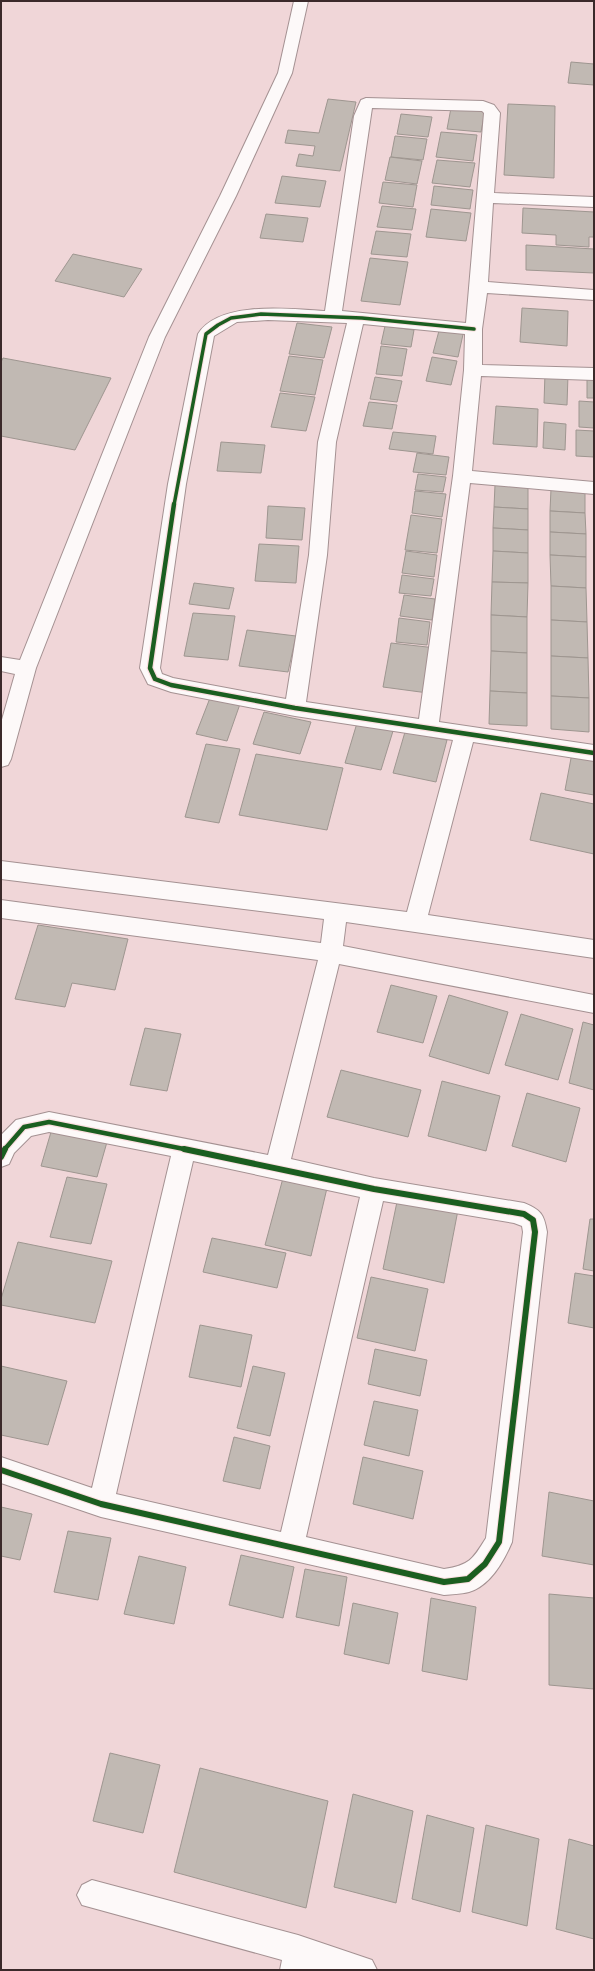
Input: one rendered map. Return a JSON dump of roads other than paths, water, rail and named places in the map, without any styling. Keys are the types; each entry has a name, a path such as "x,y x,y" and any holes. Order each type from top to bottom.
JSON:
{"street":[{"path":"1,759 26,668 157,337 228,196 285,73 302,1"},
{"path":"333,316 362,116 366,103 483,106 489,108 492,113 479,287 474,329 473,370 462,476 428,728"},
{"path":"485,198 594,202"},
{"path":"479,287 594,295"},
{"path":"474,329 333,316 240,316 226,320 215,326 206,334 177,484 150,656 150,668 155,678 171,685 295,708 594,753"},
{"path":"295,708 318,555 327,442 356,318"},
{"path":"473,370 594,374"},
{"path":"462,476 594,488"},
{"path":"1,664 26,668"},
{"path":"415,922 465,734"},
{"path":"1,870 415,922 594,949"},
{"path":"1,909 331,953 594,1004"},
{"path":"277,1167 331,953 336,912"},
{"path":"1,1157 6,1146 24,1127 49,1122 184,1150 277,1167 374,1189 524,1214 533,1220 534,1232 499,1542 485,1564 468,1579 444,1582 101,1504 1,1470"},
{"path":"101,1504 184,1150"},
{"path":"290,1548 374,1189"},
{"path":"92,1895 297,1960 362,1970"}]}
